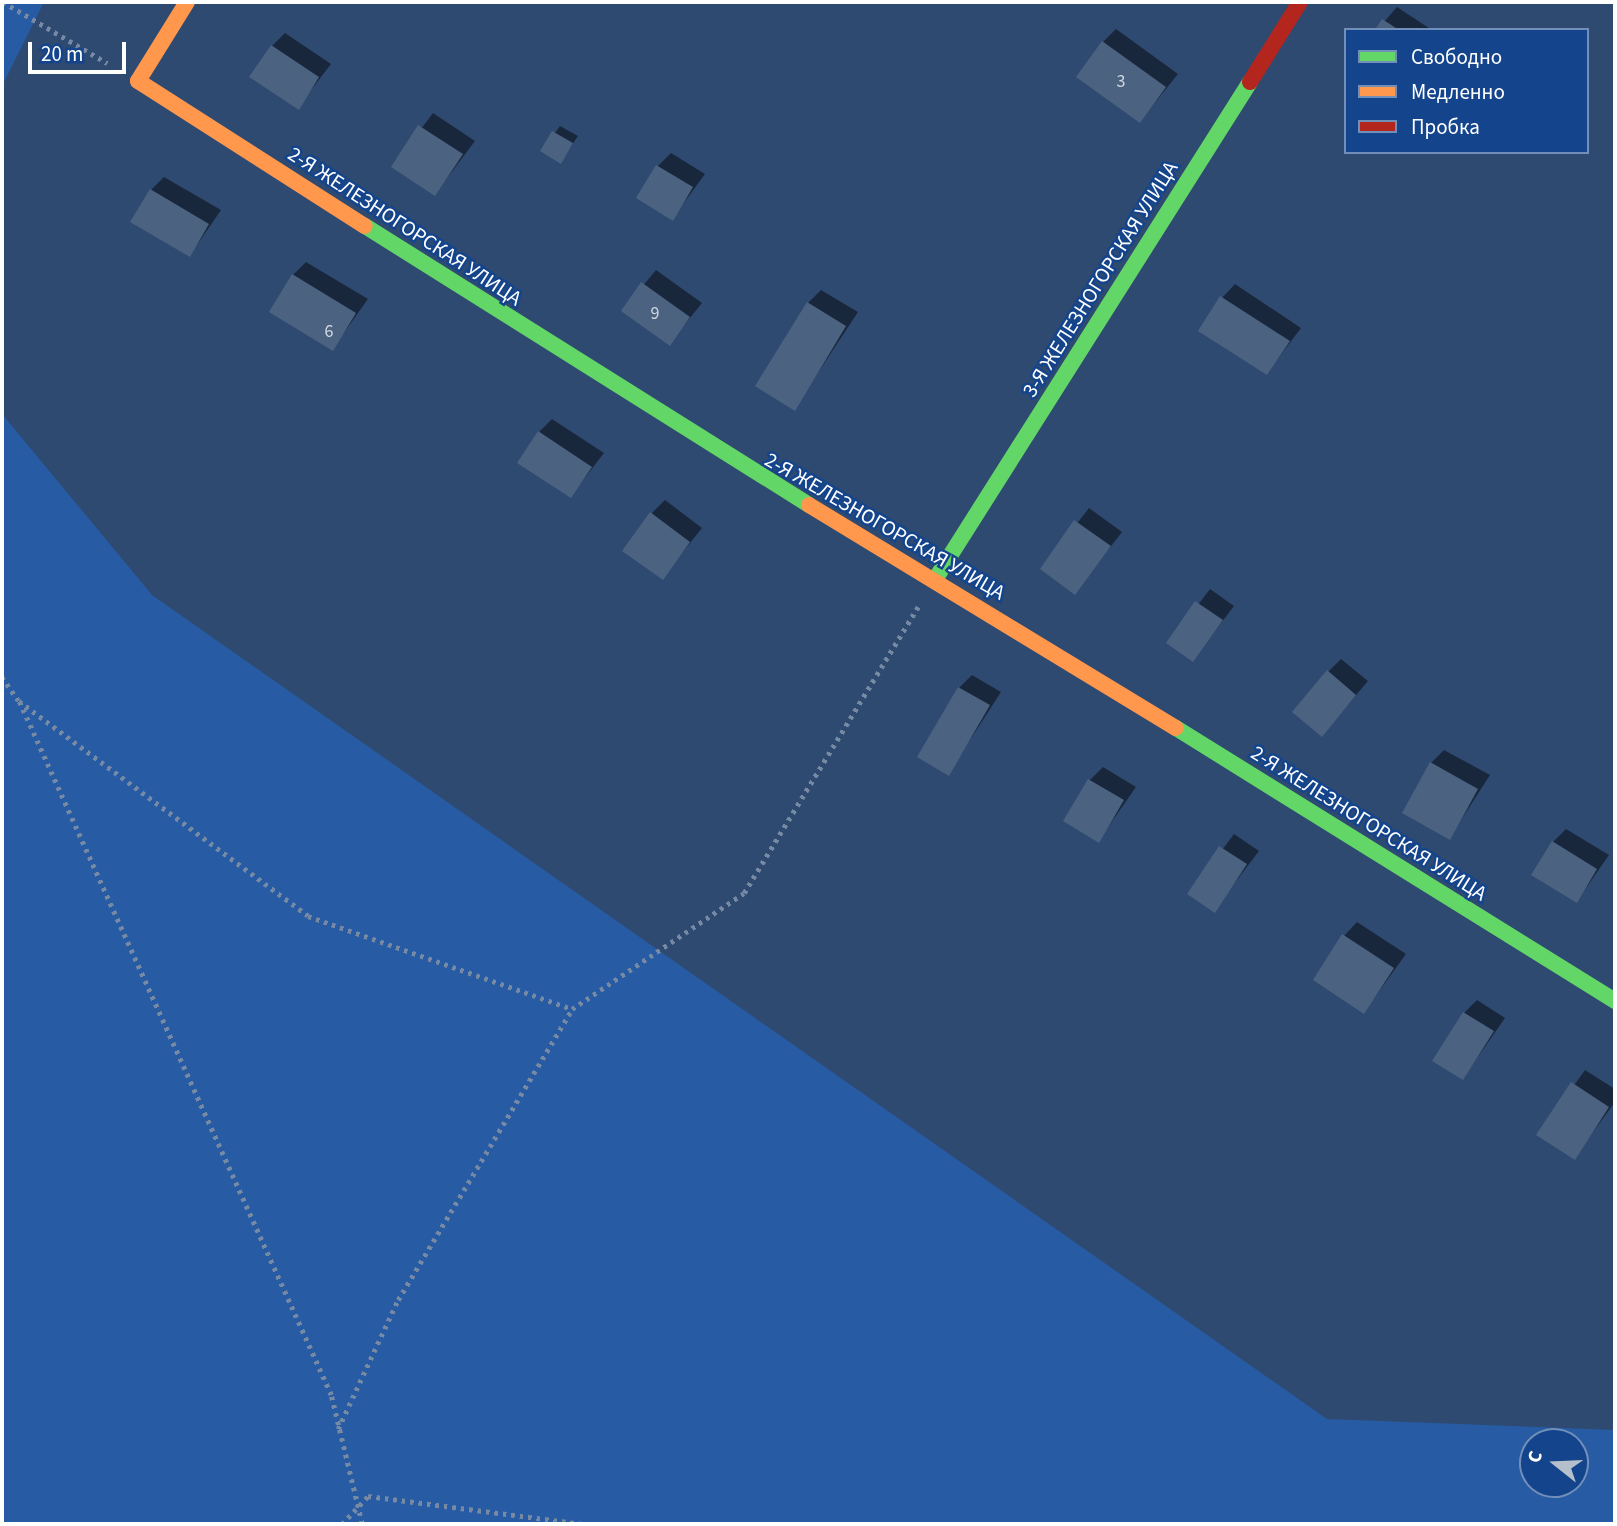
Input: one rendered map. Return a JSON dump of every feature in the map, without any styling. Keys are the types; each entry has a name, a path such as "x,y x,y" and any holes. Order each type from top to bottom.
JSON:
{"street":[{"path":"138,81 187,2"},
{"name":"3-Я ЖЕЛЕЗНОГОРСКАЯ УЛИЦА","path":"936,578 1300,2"},
{"name":"2-Я ЖЕЛЕЗНОГОРСКАЯ УЛИЦА","path":"138,81 735,462 936,578 1615,1001"}],"path":[{"path":"3,2 138,81"},
{"path":"338,1429 398,1300 572,1009 744,893 936,578"},
{"path":"2,677 19,701 331,1395 354,1511 362,1524"},
{"path":"19,701 308,916 572,1009"},
{"path":"342,1524 368,1496 583,1524"}],"shaded area":[{"path":"2,2 44,2 2,86"},
{"path":"2,414 152,595 1327,1419 1563,1428 1519,1428 1519,1498 1589,1498 1589,1429 1615,1430 1615,1524 2,1524"}],"building":[{"path":"1382,19 1396,28 1376,28"},
{"path":"1102,41 1166,87 1140,123 1076,77"},
{"path":"271,45 319,77 299,110 249,77"},
{"path":"418,125 463,154 435,196 391,167"},
{"path":"552,131 573,143 561,164 540,151"},
{"path":"656,165 693,187 673,221 636,198"},
{"path":"150,189 209,224 190,257 130,222"},
{"path":"292,274 356,313 333,351 269,312"},
{"path":"641,282 690,317 670,346 621,311"},
{"path":"1220,296 1290,341 1267,375 1198,331"},
{"path":"807,302 846,326 795,411 755,386"},
{"path":"538,431 592,467 571,498 517,463"},
{"path":"650,512 690,542 663,580 622,551"},
{"path":"1074,520 1111,546 1075,595 1040,569"},
{"path":"1195,601 1223,620 1193,662 1166,643"},
{"path":"1327,670 1356,695 1322,737 1292,712"},
{"path":"958,687 990,705 949,776 917,757"},
{"path":"1430,762 1478,789 1450,840 1402,813"},
{"path":"1088,779 1124,800 1099,843 1063,821"},
{"path":"1552,841 1597,869 1577,903 1531,875"},
{"path":"1219,846 1247,864 1215,913 1187,894"},
{"path":"1342,934 1394,968 1364,1014 1313,980"},
{"path":"1463,1012 1494,1031 1463,1080 1432,1061"},
{"path":"1571,1082 1609,1107 1575,1160 1536,1135"}],"traffic: fast":[{"path":"936,578 1250,82"},
{"path":"365,226 809,505"},
{"path":"1176,728 1615,1001"}],"traffic: slow":[{"path":"187,2 138,81 365,226"},
{"path":"809,505 1176,728"}],"traffic: jam":[{"path":"1250,82 1300,2"}]}
